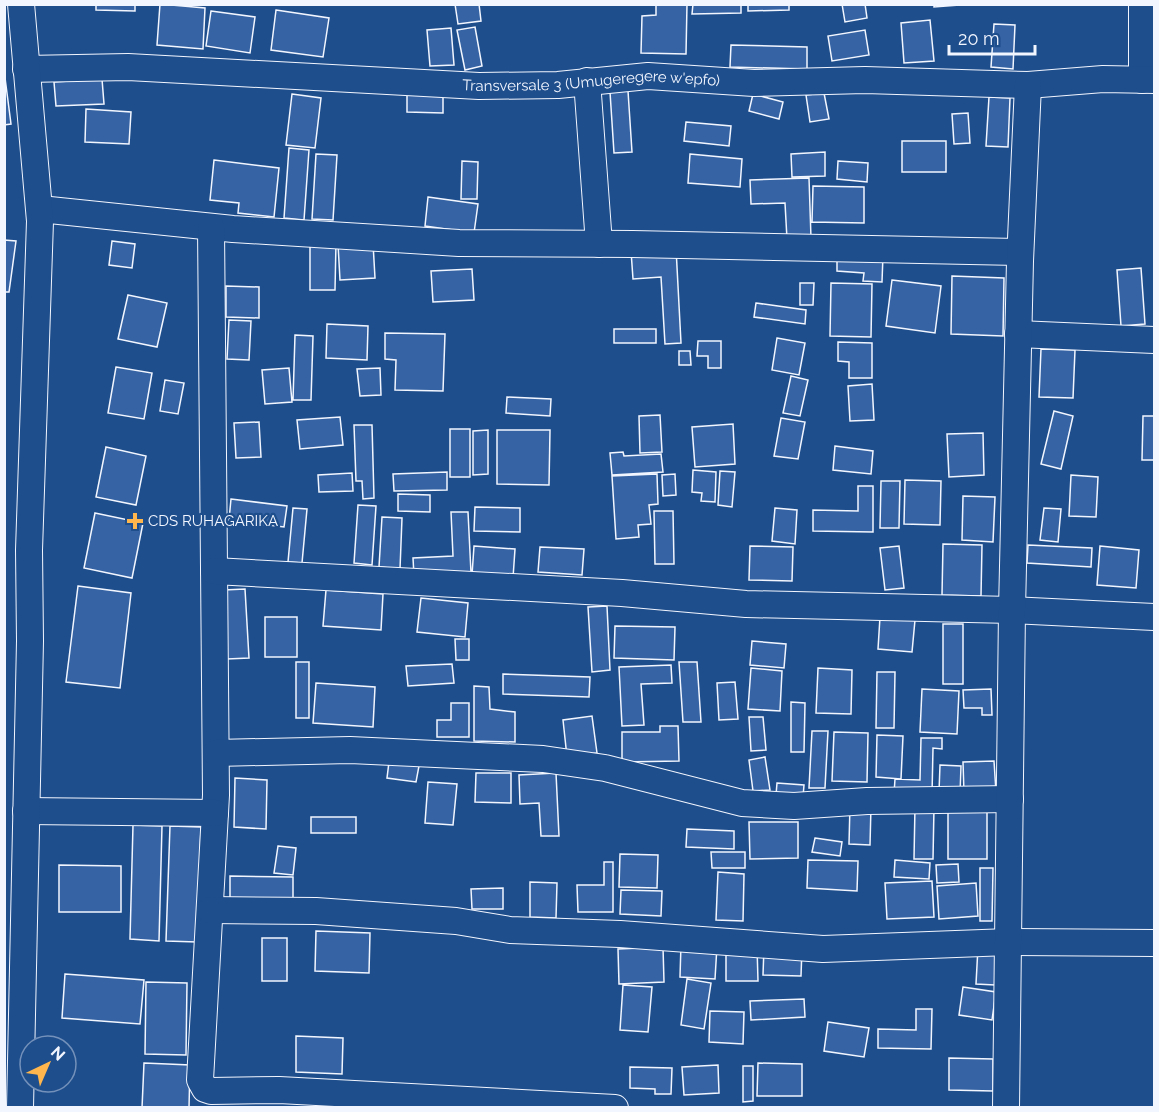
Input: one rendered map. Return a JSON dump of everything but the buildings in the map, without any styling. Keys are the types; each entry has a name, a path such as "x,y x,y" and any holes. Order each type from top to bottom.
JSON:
{"street":[{"path":"20,1107 30,641 29,550 40,209 21,4"},
{"path":"1143,4 1149,80"},
{"name":"Transversale 3 (Umugeregere w'epfo)","path":"26,69 128,67 479,86 558,85 648,76 754,83 865,80 1028,85 1103,79 1149,80"},
{"path":"586,81 598,244"},
{"path":"1006,1107 1012,610 1020,252 1028,85"},
{"path":"40,209 211,227 459,243 1020,252"},
{"path":"211,227 216,753 215,813 200,1080 205,1089 211,1091 279,1090 615,1107"},
{"path":"1018,334 1155,340"},
{"path":"214,571 610,592 746,604 1012,610 1155,617"},
{"path":"216,753 350,750 543,759 605,768 742,803 794,806 867,801 1010,799"},
{"path":"26,811 215,813"},
{"path":"210,910 316,911 456,921 510,930 620,934 823,949 1009,942 1155,943"}],"place":[{"name":"CDS RUHAGARIKA","path":"135,521"}]}
